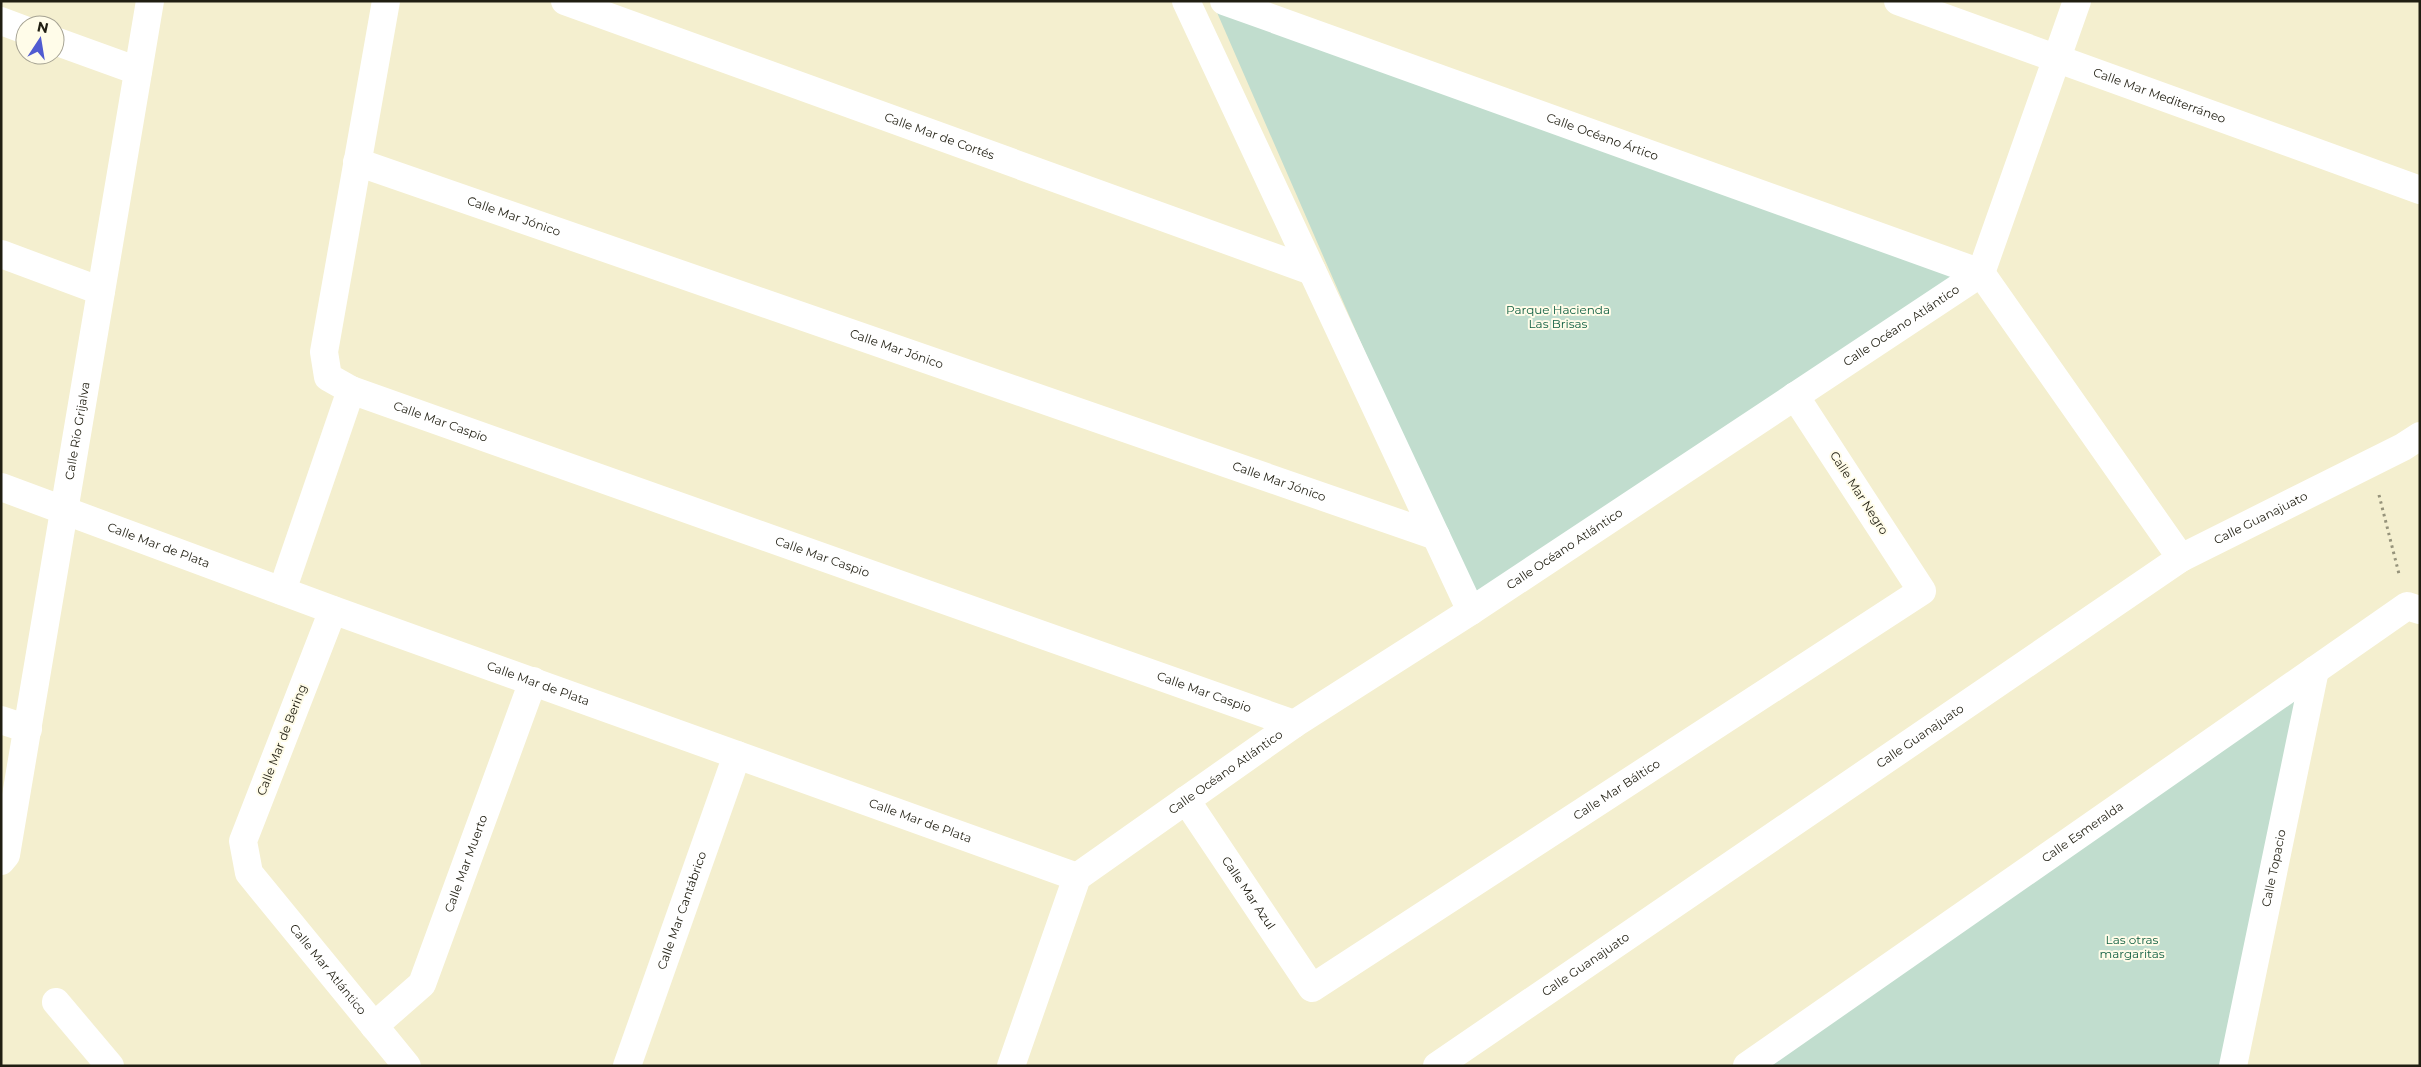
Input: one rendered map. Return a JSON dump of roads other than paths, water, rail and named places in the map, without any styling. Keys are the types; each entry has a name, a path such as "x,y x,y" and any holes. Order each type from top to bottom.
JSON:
{"street":[{"name":"Calle Río Grijalva","path":"1,861 6,855 28,729 150,1"},
{"path":"358,162 386,1"},
{"name":"Calle Mar de Cortés","path":"565,1 1312,271"},
{"path":"1186,1 1470,611"},
{"name":"Calle Océano Ártico","path":"1224,1 1981,273"},
{"name":"Calle Mar Mediterráneo","path":"1898,1 2420,190"},
{"path":"2077,1 1981,273 2181,558"},
{"path":"1,21 15,26"},
{"path":"65,45 138,72"},
{"name":"Calle Mar Caspio","path":"358,162 324,352 328,377 352,390 1294,724"},
{"name":"Calle Mar Jónico","path":"358,162 1436,536"},
{"path":"1,254 101,291"},
{"name":"Calle Océano Atlántico","path":"1077,877 1294,724 1470,611 1981,273"},
{"path":"282,591 352,390"},
{"name":"Calle Mar Negro","path":"1795,396 1922,591"},
{"name":"Calle Guanajuato","path":"1437,1066 2181,558 2420,436"},
{"name":"Calle Mar de Plata","path":"1,487 333,610 1077,877"},
{"name":"Calle Mar Báltico","path":"1312,988 1922,591"},
{"name":"Calle Esmeralda","path":"1747,1066 2315,670 2413,608"},
{"name":"Calle Mar de Bering","path":"249,873 243,841 333,610"},
{"name":"Calle Topacio","path":"2233,1066 2315,670"},
{"name":"Calle Mar Muerto","path":"374,1026 422,984 533,681"},
{"path":"1,720 28,729"},
{"name":"Calle Mar Cantábrico","path":"627,1066 737,755"},
{"name":"Calle Mar Azul","path":"1186,800 1312,988"},
{"name":"Calle Mar Atlántico","path":"249,873 407,1066"},
{"path":"1011,1066 1077,877"},
{"path":"56,1002 110,1066"}],"park label":[{"name":"Parque Hacienda Las Brisas","path":"1558,317"},
{"name":"Las otras margaritas","path":"2132,947"}]}
